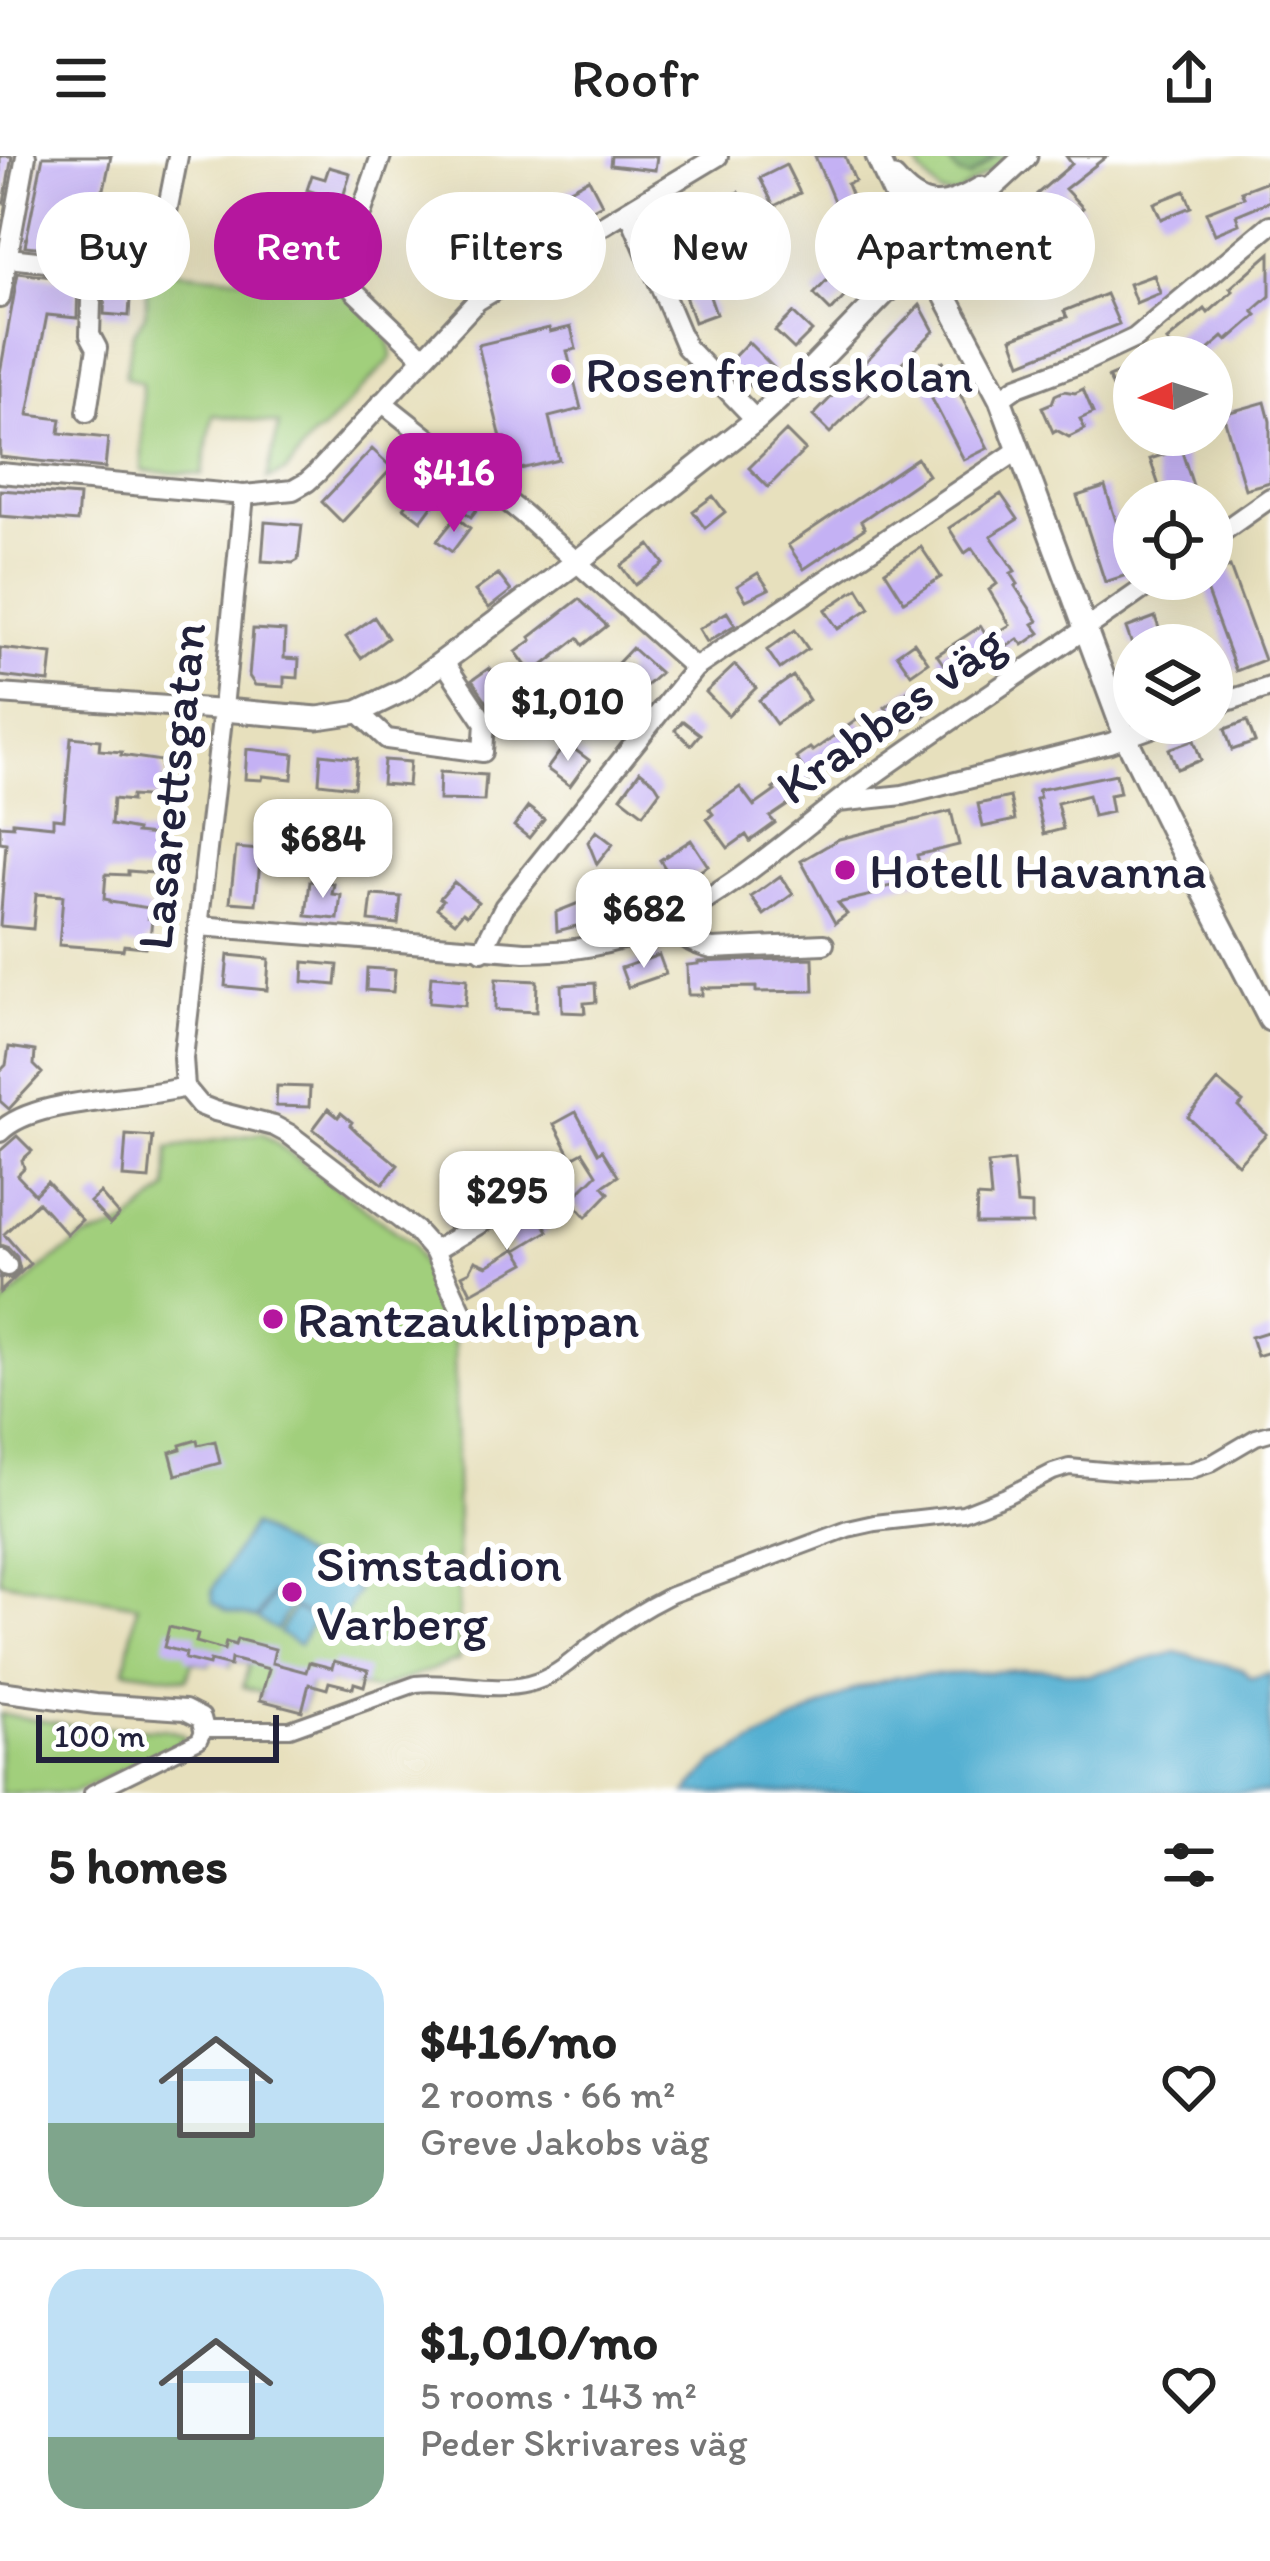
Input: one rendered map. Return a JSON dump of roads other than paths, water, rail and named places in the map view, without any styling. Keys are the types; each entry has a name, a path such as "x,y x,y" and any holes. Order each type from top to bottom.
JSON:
{"street":[{"path":"0,298 3,257 26,156"},
{"path":"171,192 178,156"},
{"path":"381,156 346,260 347,284 424,358"},
{"path":"0,473 244,495 293,490 308,482 477,302 718,156"},
{"path":"879,160 916,201 945,205 964,198 1025,156"},
{"path":"988,192 1025,156"},
{"path":"879,160 894,192"},
{"path":"628,210 686,347 756,420"},
{"path":"1000,399 1017,386 1135,338 1270,225"},
{"path":"3,257 36,261"},
{"path":"87,412 97,348 90,335 91,300"},
{"path":"0,694 318,718 358,712 406,689 444,662 756,420 877,300"},
{"path":"947,300 1021,449 1113,702"},
{"path":"382,402 524,514 695,668"},
{"path":"482,951 504,908 695,668 1021,449"},
{"name":"Lasarettsgatan","path":"185,1087 183,1058 244,495"},
{"path":"1233,524 1270,498"},
{"name":"Krabbes väg","path":"199,926 482,951 578,950 622,940 673,919 743,873 1125,600"},
{"path":"358,712 388,739 482,752 484,722 444,662"},
{"path":"1233,699 1270,687"},
{"path":"837,802 903,795 1113,741"},
{"path":"1129,744 1270,1020"},
{"path":"673,919 684,938 712,949 824,944"},
{"path":"0,1132 23,1115 185,1087 200,1105 215,1112 258,1121 289,1134 416,1231 434,1251 469,1327"},
{"path":"434,1251 552,1180"},
{"path":"203,1730 290,1730 416,1684 528,1684 550,1677 670,1595 809,1542 875,1522 963,1514 1069,1467 1136,1474 1189,1471 1270,1433"},
{"path":"0,1690 96,1704 185,1710 201,1718 199,1740 92,1793"}],"water":[{"path":"252,1525 358,1591 334,1632 314,1620 299,1645 279,1633 294,1609 310,1617 291,1605 276,1630 258,1619 272,1593 256,1618 213,1602 216,1583"},
{"path":"1176,1652 1242,1669 1251,1678 1270,1673 1270,1793 686,1793 714,1763 855,1689 897,1677 1042,1669 1089,1675"}],"place":[{"name":"Rosenfredsskolan","path":"561,374"},
{"name":"Hotell Havanna","path":"845,870"},
{"name":"Rantzauklippan","path":"273,1319"},
{"name":"Simstadion Varberg","path":"292,1592"}]}
